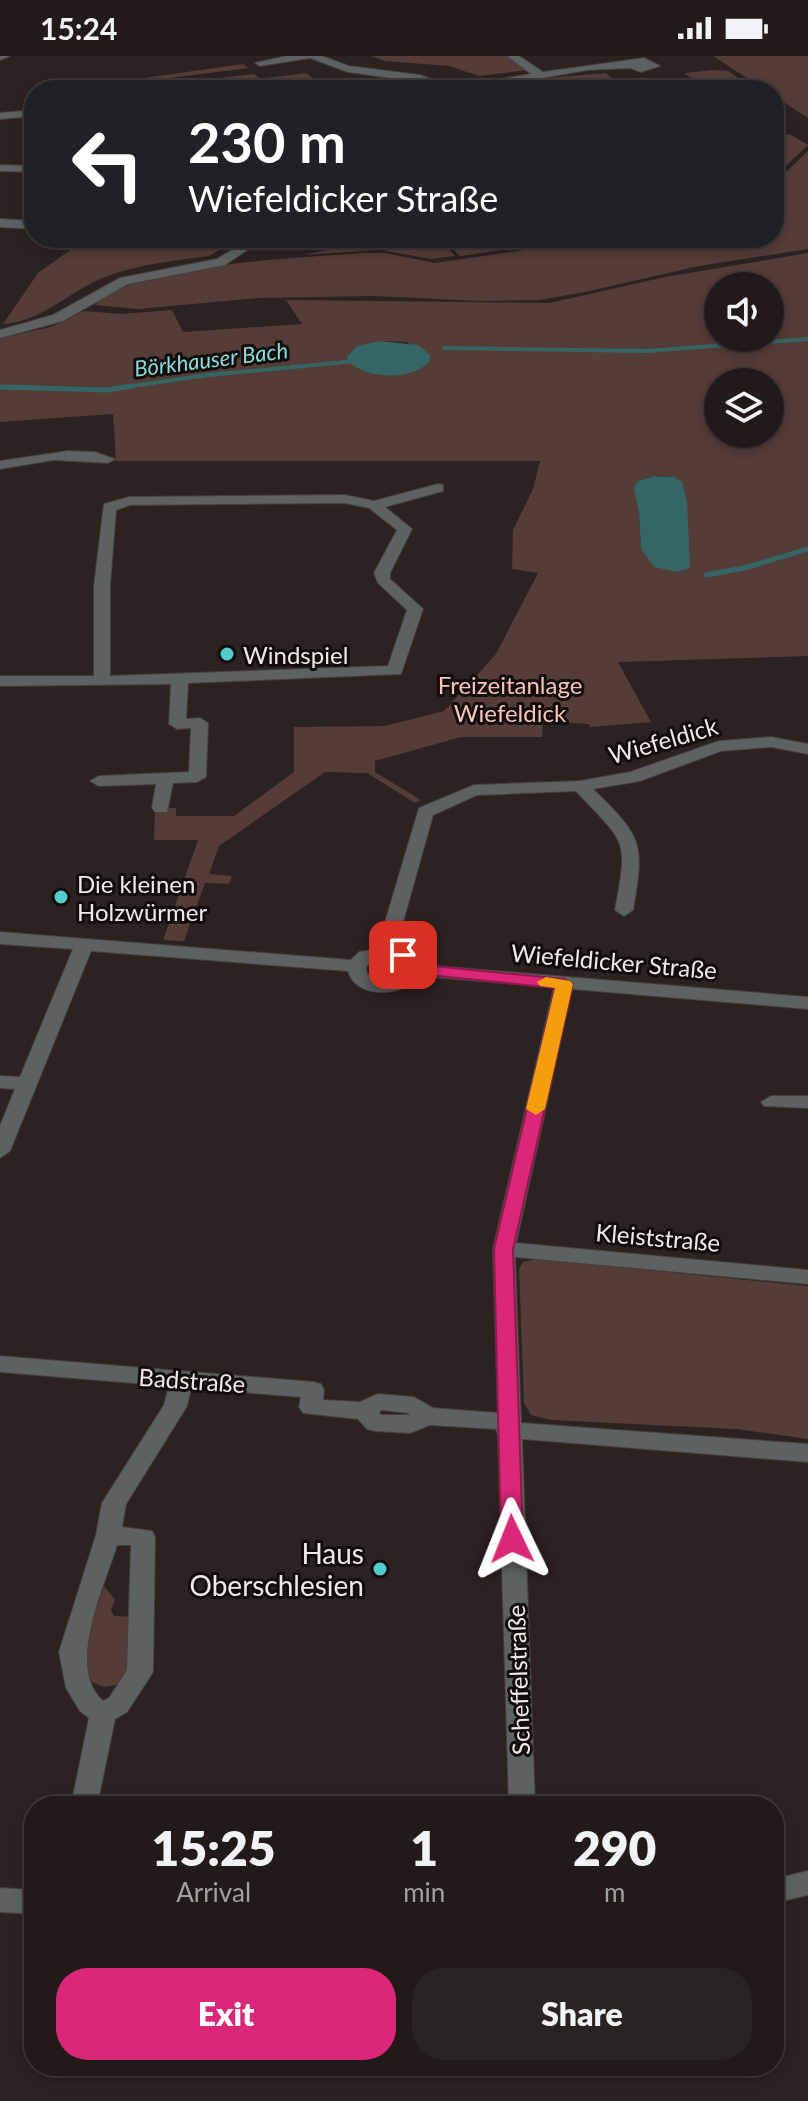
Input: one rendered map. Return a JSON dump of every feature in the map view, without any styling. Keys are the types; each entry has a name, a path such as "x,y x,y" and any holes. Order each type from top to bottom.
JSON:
{"street":[{"path":"260,63 307,56"},
{"path":"314,56 344,70 421,80"},
{"path":"512,56 539,74"},
{"path":"507,80 631,65"},
{"path":"0,116 24,114"},
{"path":"0,168 24,169"},
{"path":"0,223 24,224"},
{"path":"0,334 58,318 97,293 124,281 227,260 241,248"},
{"path":"0,465 69,456 93,455 108,459"},
{"path":"374,505 438,488"},
{"path":"0,681 102,681 395,671 415,609 383,580 382,573 405,529 374,505 345,499 129,501 109,507 102,586 102,681"},
{"path":"99,781 197,777 200,723 177,724 180,678"},
{"name":"Wiefeldick","path":"385,952 425,812 474,790 580,786 654,771 719,746 771,742 808,749"},
{"path":"161,808 165,778"},
{"name":"Wiefeldick","path":"580,786 619,827 629,843 632,863 624,910"},
{"path":"0,938 356,966 366,956 385,952"},
{"path":"0,1151 84,945"},
{"name":"Wiefeldicker Straße","path":"385,952 410,959 415,970 808,1003"},
{"path":"356,966 362,981 380,986 403,983 415,970"},
{"name":"Scheffelstraße","path":"522,1796 507,1426 504,1249 564,984"},
{"path":"0,1082 26,1084"},
{"path":"771,1102 808,1102"},
{"name":"Kleiststraße","path":"504,1249 808,1277"},
{"name":"Badstraße","path":"0,1364 313,1390 311,1407 364,1411 378,1402 414,1405 427,1416 507,1426 808,1453"},
{"path":"108,1535 143,1537 142,1645 140,1672 118,1705 103,1713 95,1712 86,1701 72,1668 72,1652 108,1535 114,1503 175,1406 182,1379"},
{"path":"86,1796 103,1713"},
{"path":"784,1889 808,1883"},
{"path":"0,1900 24,1901"}],"green space":[{"path":"371,56 507,56 527,70 479,76 449,66 385,61"},
{"path":"713,56 808,56 808,118 784,102 784,80 750,80"},
{"path":"243,64 248,68 154,80 130,80"},
{"path":"728,71 741,80 686,80 693,79 684,73"},
{"path":"306,73 315,80 250,80"},
{"path":"606,73 613,80 538,80"},
{"path":"254,74 259,78 245,80 204,80"},
{"path":"784,134 808,145 784,168"},
{"path":"808,151 808,249 699,266 585,292 540,300 481,301 374,296 258,298 138,309 95,305 115,291 145,280 265,260 385,253 435,263 539,248 784,248 784,174"},
{"path":"73,248 218,248 209,256 117,273 92,283 30,318 3,324 38,273"},
{"path":"324,248 380,248 304,255 326,250"},
{"path":"389,248 447,248 455,256 431,259 386,251"},
{"path":"452,248 515,248 460,256"},
{"name":"Freizeitanlage Wiefeldick","path":"808,253 808,656 618,662 651,722 590,727 589,724 543,721 542,737 461,737 375,761 375,772 421,800 415,803 367,773 325,772 219,846 209,874 232,876 229,884 205,883 184,941 163,940 198,840 154,840 155,808 176,808 176,816 234,816 294,772 294,727 385,726 444,711 496,654 538,573 512,569 513,530 533,489 540,461 116,461 113,414 0,422 0,338 51,327 84,311 121,314 172,310 183,332 302,324 286,300 549,303 665,277","holes":["380,341 407,342 430,361 416,370","654,476 676,479 683,487 687,500 641,549 638,481"]},
{"path":"536,1259 808,1286 808,1439 736,1429 551,1420 531,1415 524,1403 519,1269 523,1262"},
{"path":"104,1586 115,1600 111,1610 114,1616 137,1617 137,1648 122,1684 104,1687 92,1682 82,1655"}],"water":[{"path":"380,341 418,345 430,355 430,361 401,375 367,372 348,362 347,357 357,346"},
{"path":"654,476 675,477 682,482 687,500 690,568 677,572 654,567 641,549 634,488 638,481"}],"waterway":[{"name":"Börkhauser Bach","path":"444,348 646,351 808,339"},
{"name":"Börkhauser Bach","path":"118,388 208,375 356,361"},
{"name":"Börkhauser Bach","path":"46,388 0,387 107,390 132,386"},
{"path":"706,575 744,568 808,549"}],"slow traffic":[{"path":"536,1109 564,984 546,982"}],"place":[{"name":"Windspiel","path":"227,654"},
{"name":"Die kleinen Holzwürmer","path":"61,897"},
{"name":"Haus Oberschlesien","path":"380,1569"}],"route":[{"path":"403,955 414,964 415,970 564,984 504,1249 512,1539"}]}
